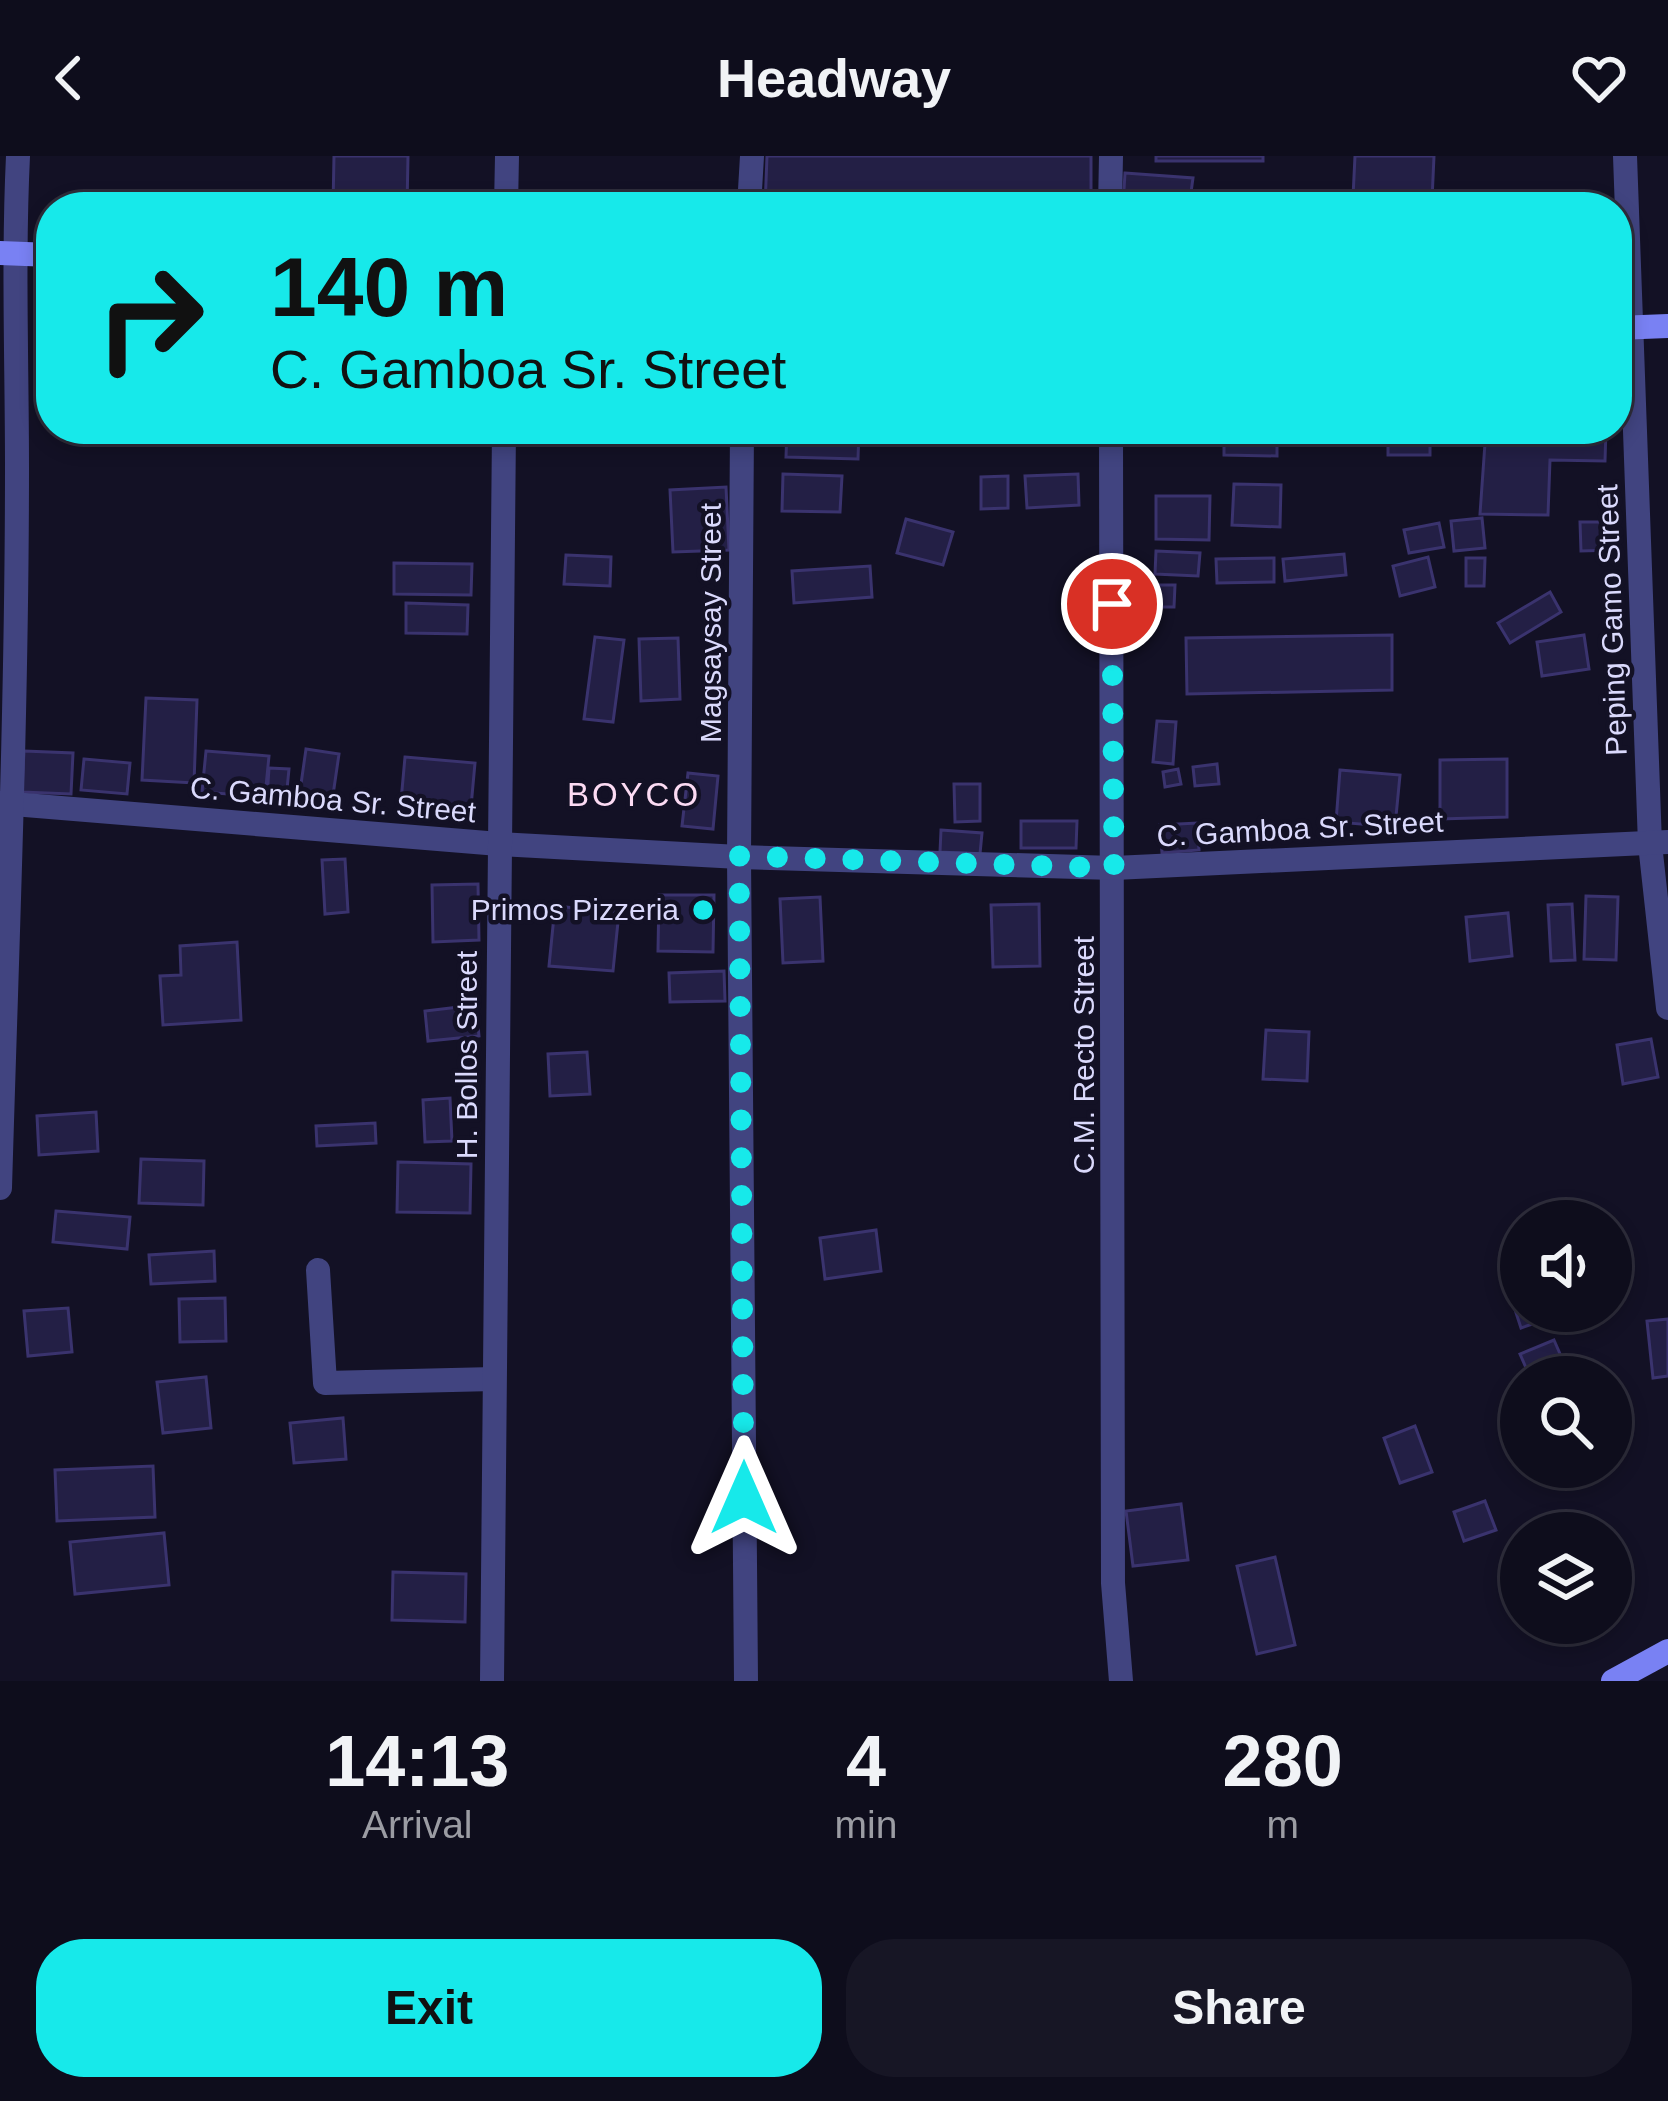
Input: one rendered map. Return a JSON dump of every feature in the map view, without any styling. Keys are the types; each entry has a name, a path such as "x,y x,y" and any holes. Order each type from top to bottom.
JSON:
{"street":[{"path":"0,1189 17,467 7,253 18,156"},
{"path":"506,192 507,156"},
{"path":"750,192 752,156"},
{"path":"1111,156 1111,192"},
{"name":"Peping Gamo Street","path":"1625,156 1625,192"},
{"path":"1632,328 1668,326"},
{"name":"H. Bollos Street","path":"493,1681 504,444"},
{"name":"Magsaysay Street","path":"742,444 739,856 746,1681"},
{"name":"C.M. Recto Street","path":"1111,444 1113,1583 1121,1681"},
{"name":"Peping Gamo Street","path":"1632,444 1668,1008"},
{"name":"C. Gamboa Sr. Street","path":"6,803 499,844 1114,868 1659,843"},
{"path":"319,1270 325,1382 494,1379"},
{"path":"1613,1681 1668,1651"}],"building":[{"path":"334,156 408,156 407,192 333,192"},
{"path":"767,156 1091,156 1091,192 766,192"},
{"path":"1156,156 1263,156 1263,161 1156,161"},
{"path":"1355,156 1434,156 1432,192 1353,192"},
{"path":"1125,173 1193,178 1191,192 1124,192"},
{"path":"786,444 858,444 858,459 786,457"},
{"path":"1224,444 1277,444 1277,456 1224,455"},
{"path":"1388,444 1430,444 1430,455 1388,455"},
{"path":"1485,444 1606,444 1605,461 1550,460 1548,515 1480,514"},
{"path":"783,474 842,476 840,512 782,511"},
{"path":"1078,474 1079,505 1027,508 1025,476"},
{"path":"1008,476 1008,508 981,509 981,477"},
{"path":"1234,484 1281,485 1280,527 1232,525"},
{"path":"726,487 729,550 673,552 670,490"},
{"path":"1156,496 1210,496 1209,540 1156,539"},
{"path":"1482,518 1485,548 1454,551 1451,521"},
{"path":"906,519 953,532 943,565 897,553"},
{"path":"1580,522 1613,522 1615,550 1581,551"},
{"path":"1439,523 1444,547 1409,553 1404,530"},
{"path":"1156,551 1200,553 1198,576 1155,574"},
{"path":"1344,554 1346,575 1285,581 1283,559"},
{"path":"566,555 611,557 610,586 564,584"},
{"path":"1428,557 1435,587 1400,596 1393,566"},
{"path":"1274,558 1274,582 1217,583 1216,559"},
{"path":"1466,558 1485,558 1484,586 1466,586"},
{"path":"394,563 472,564 471,595 394,594"},
{"path":"870,566 872,597 794,603 792,571"},
{"path":"1159,585 1175,585 1174,607 1157,607"},
{"path":"1550,592 1561,612 1510,643 1498,623"},
{"path":"406,603 468,605 467,634 406,633"},
{"path":"1392,635 1392,690 1187,694 1186,638"},
{"path":"1584,635 1589,669 1542,676 1537,642"},
{"path":"595,637 624,640 613,722 584,719"},
{"path":"678,638 680,699 641,701 639,639"},
{"path":"146,698 197,700 194,783 142,780"},
{"path":"1157,721 1176,722 1173,764 1153,762"},
{"path":"306,749 339,754 333,795 300,791"},
{"path":"24,751 73,753 71,794 22,792"},
{"path":"206,751 269,756 265,797 202,792"},
{"path":"405,757 475,763 470,818 400,812"},
{"path":"84,759 130,763 127,794 81,790"},
{"path":"1507,759 1507,817 1440,819 1440,760"},
{"path":"1217,764 1219,784 1195,786 1193,767"},
{"path":"269,768 289,769 286,800 267,799"},
{"path":"1178,769 1181,784 1165,787 1163,772"},
{"path":"1340,770 1400,775 1395,827 1336,822"},
{"path":"688,773 718,776 713,829 682,826"},
{"path":"954,784 980,784 980,821 955,822"},
{"path":"1021,821 1077,821 1076,848 1021,848"},
{"path":"1197,823 1199,850 1162,853 1160,825"},
{"path":"941,830 982,833 980,854 940,852"},
{"path":"345,859 348,912 325,914 322,860"},
{"path":"478,884 479,940 433,942 432,885"},
{"path":"659,895 714,895 713,952 658,951"},
{"path":"1586,896 1618,897 1616,960 1584,959"},
{"path":"820,897 823,961 783,963 780,899"},
{"path":"1039,904 1040,966 993,967 991,905"},
{"path":"1572,904 1575,960 1551,961 1548,905"},
{"path":"555,906 619,912 613,971 549,966"},
{"path":"1508,913 1512,956 1470,961 1466,917"},
{"path":"237,942 241,1020 163,1025 160,976 181,975 180,946"},
{"path":"724,971 725,1001 670,1002 669,973"},
{"path":"476,1005 479,1036 428,1041 425,1011"},
{"path":"1266,1030 1309,1032 1307,1081 1263,1079"},
{"path":"1651,1039 1658,1077 1623,1084 1617,1045"},
{"path":"587,1052 590,1094 550,1096 548,1054"},
{"path":"450,1098 452,1141 425,1142 423,1100"},
{"path":"96,1112 98,1151 39,1155 37,1116"},
{"path":"375,1123 376,1143 317,1146 316,1126"},
{"path":"141,1159 204,1161 203,1205 139,1203"},
{"path":"398,1162 471,1164 470,1213 397,1212"},
{"path":"56,1211 130,1217 127,1249 53,1242"},
{"path":"876,1230 881,1271 825,1279 820,1238"},
{"path":"214,1251 215,1281 151,1284 149,1255"},
{"path":"225,1298 226,1341 180,1342 179,1299"},
{"path":"68,1308 72,1352 28,1356 24,1311"},
{"path":"1668,1319 1668,1376 1653,1378 1647,1321"},
{"path":"1554,1340 1561,1356 1521,1356"},
{"path":"206,1377 211,1428 163,1433 157,1382"},
{"path":"343,1418 346,1459 294,1463 290,1423"},
{"path":"1415,1426 1432,1472 1400,1483 1384,1438"},
{"path":"153,1466 155,1517 57,1521 55,1470"},
{"path":"1485,1501 1496,1530 1464,1541 1454,1512"},
{"path":"1181,1504 1188,1560 1133,1566 1126,1511"},
{"path":"164,1533 169,1585 75,1594 70,1542"},
{"path":"1275,1557 1295,1645 1257,1654 1237,1566"},
{"path":"393,1572 466,1574 465,1622 392,1620"}],"place":[{"name":"Primos Pizzeria","path":"703,910"}],"district":[{"name":"BOYCO","path":"634,794"}],"route":[{"path":"744,1498 739,856 1114,868 1112,604"}]}
